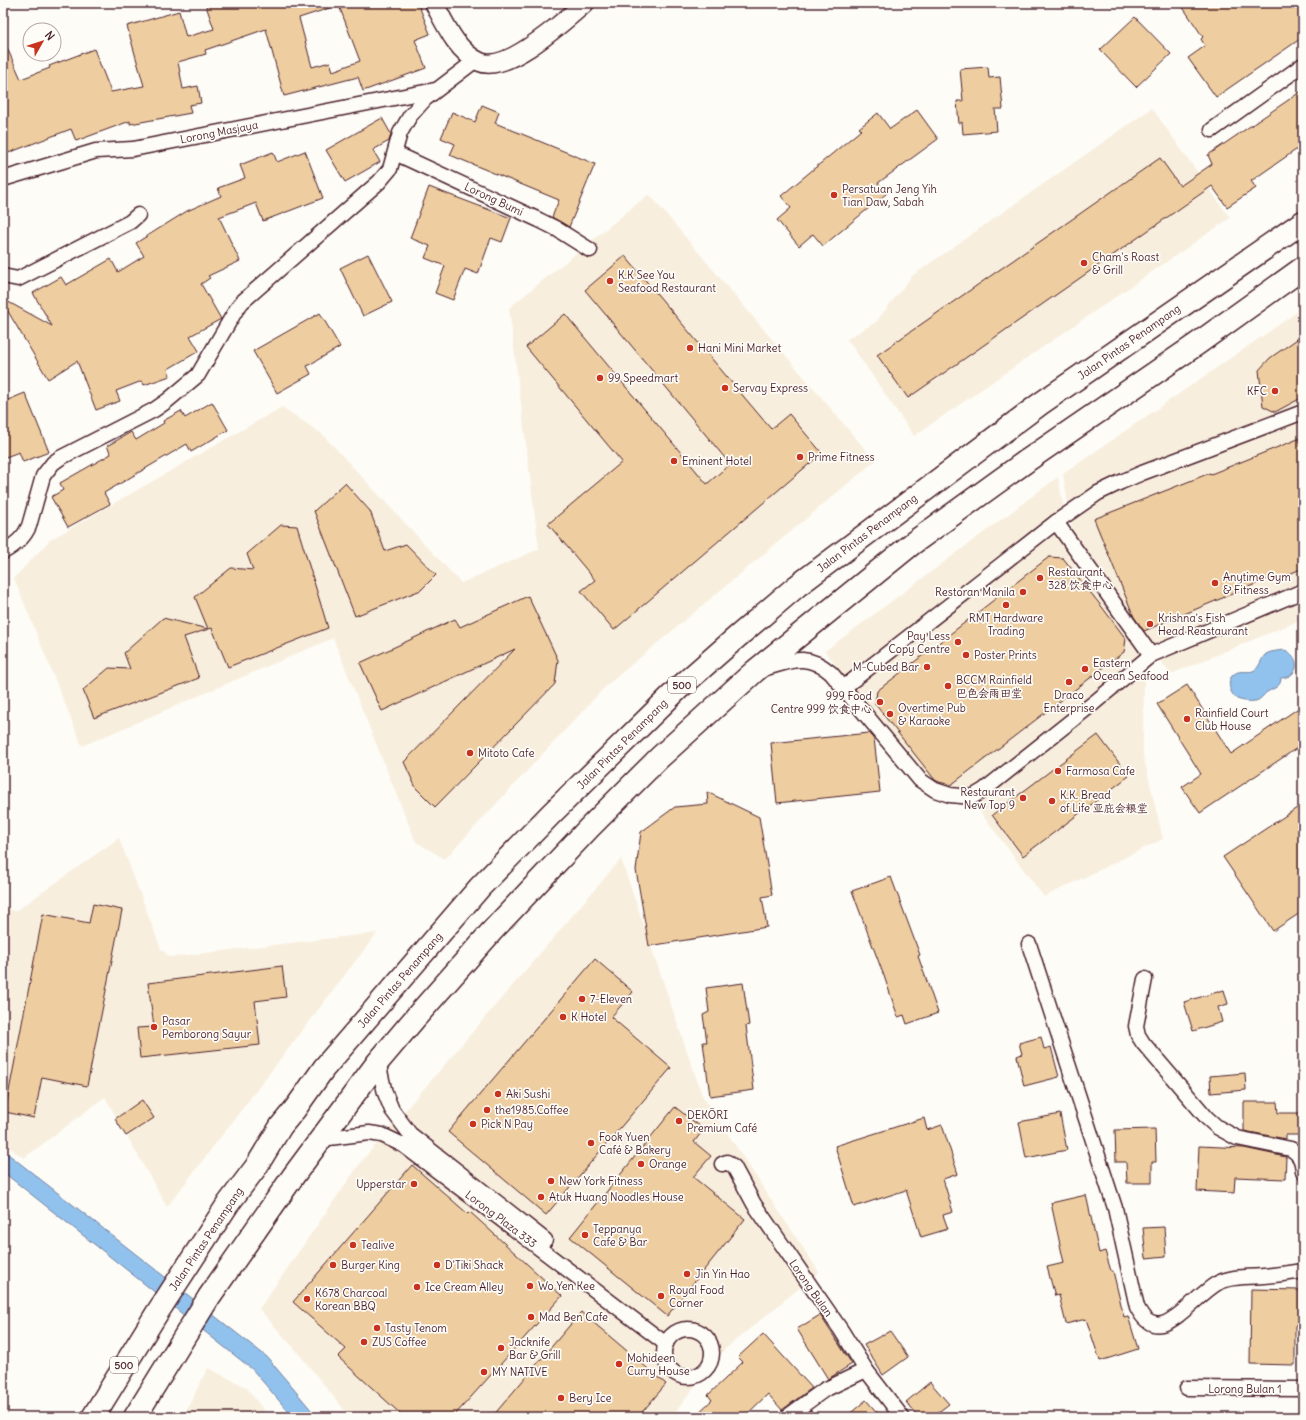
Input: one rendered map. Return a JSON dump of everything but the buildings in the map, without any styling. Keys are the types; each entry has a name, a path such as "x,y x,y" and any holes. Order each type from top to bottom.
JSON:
{"main road":[{"name":"Jalan Pintas Penampang","path":"93,1417 156,1312 228,1204 256,1167 281,1126 324,1068 480,887 551,814 679,688 797,586 1040,404 1303,222"},
{"path":"135,1417 209,1297 294,1175 378,1062 416,1016 492,931 590,827 659,758 755,671 920,539 1028,460 1197,344 1303,268"}],"street":[{"path":"434,3 446,27 455,40 465,52 482,63 494,63 514,57 545,36 585,3"},
{"name":"Lorong Masjaya","path":"3,552 13,546 30,526 43,476 53,463 154,410 189,384 198,375 242,302 380,182 390,169 404,124 418,107 436,90 476,60"},
{"path":"1212,130 1303,65"},
{"name":"Lorong Masjaya","path":"3,179 96,151 133,148 436,90"},
{"name":"Lorong Bumi","path":"395,153 519,210 555,228 590,250"},
{"path":"3,276 18,279 130,222 138,215"},
{"path":"843,688 1056,522 1098,493 1121,482 1303,412"},
{"path":"1056,522 1151,655"},
{"path":"755,671 787,662 801,660 812,661 822,665 831,673 920,780 935,790 950,795 972,797 984,790 1151,655 1303,591"},
{"path":"1029,944 1114,1208 1137,1306 1141,1315 1153,1324 1162,1324 1171,1320 1216,1284 1226,1280 1303,1271"},
{"path":"1145,979 1136,1026 1138,1035 1143,1043 1207,1118 1217,1127 1237,1138 1291,1149 1297,1153 1302,1161 1303,1171"},
{"name":"Lorong Plaza 333","path":"321,1139 369,1133 382,1135 403,1145 668,1341 410,1134 398,1119 385,1093 378,1062"},
{"name":"Lorong Bulan","path":"722,1164 727,1162 734,1167 754,1204 841,1330 866,1370 902,1417"},
{"path":"787,1417 824,1390 866,1370"},
{"name":"Lorong Bulan 1","path":"1187,1388 1303,1389"}],"shaded area":[{"path":"1152,108 1230,218 914,436 847,339 876,322 912,276"},
{"path":"649,194 875,461 606,686 445,859 416,842 333,638 82,746 14,578 50,540 282,407 322,434 461,583 539,549 509,308"},
{"path":"1303,308 1303,619 1171,674 1078,561 1063,474"},
{"path":"1058,477 1075,567 1150,656 1144,671 1143,754 1163,839 1044,897 970,798 934,795 825,651"},
{"name":"Pasar Pemborong Sayur","path":"119,838 161,949 170,957 377,933 167,1207 105,1097 24,1158 3,1143 3,897 10,910 16,911"},
{"path":"621,859 702,1095 819,1272 725,1349 671,1417 350,1417 294,1348 259,1309 361,1162"},
{"path":"208,1368 246,1387 269,1417 183,1417"}],"water":[{"path":"1284,650 1290,653 1295,659 1296,666 1292,674 1288,677 1281,678 1280,683 1275,688 1257,700 1244,701 1237,699 1232,694 1229,684 1235,673 1251,672 1258,667 1266,654"},
{"path":"3,1150 267,1357 317,1417 293,1417 252,1369 3,1172"}],"place":[{"name":"Persatuan Jeng Yih Tian Daw, Sabah","path":"834,195"},
{"name":"Cham's Roast & Grill","path":"1084,263"},
{"name":"K.K See You Seafood Restaurant","path":"610,281"},
{"name":"Hani Mini Market","path":"690,348"},
{"name":"99 Speedmart","path":"600,378"},
{"name":"Servay Express","path":"725,388"},
{"name":"KFC","path":"1275,391"},
{"name":"Prime Fitness","path":"800,457"},
{"name":"Eminent Hotel","path":"674,461"},
{"name":"Restaurant 328 饮食中心","path":"1040,578"},
{"name":"Anytime Gym & Fitness","path":"1215,583"},
{"name":"Restoran Manila","path":"1023,592"},
{"name":"RMT Hardware Trading","path":"1006,605"},
{"name":"Krishna's Fish Head Reastaurant","path":"1150,624"},
{"name":"Pay Less Copy Centre","path":"958,642"},
{"name":"Poster Prints","path":"966,655"},
{"name":"M-Cubed Bar","path":"927,667"},
{"name":"Eastern Ocean Seafood","path":"1085,669"},
{"name":"Draco Enterprise","path":"1069,682"},
{"name":"BCCM Rainfield 巴色会雨田堂","path":"948,686"},
{"name":"999 Food Centre 999 饮食中心","path":"880,702"},
{"name":"Overtime Pub & Karaoke","path":"890,714"},
{"name":"Rainfield Court Club House","path":"1187,719"},
{"name":"Mitoto Cafe","path":"470,753"},
{"name":"Farmosa Cafe","path":"1058,771"},
{"name":"Restaurant New Top 9","path":"1023,798"},
{"name":"K.K. Bread of Life 亚庇会粮堂","path":"1052,801"},
{"name":"7-Eleven","path":"582,999"},
{"name":"K Hotel","path":"563,1017"},
{"name":"Pasar Pemborong Sayur","path":"154,1027"},
{"name":"Aki Sushi","path":"498,1094"},
{"name":"the1985.Coffee","path":"487,1110"},
{"name":"DEKÕRI Premium Café","path":"679,1121"},
{"name":"Pick N Pay","path":"473,1124"},
{"name":"Fook Yuen Café & Bakery","path":"591,1143"},
{"name":"Orange","path":"641,1164"},
{"name":"New York Fitness","path":"551,1181"},
{"name":"Upperstar","path":"414,1184"},
{"name":"Atuk Huang Noodles House","path":"541,1197"},
{"name":"Teppanya Cafe & Bar","path":"585,1235"},
{"name":"Tealive","path":"353,1245"},
{"name":"Burger King","path":"333,1265"},
{"name":"D'Tiki Shack","path":"437,1265"},
{"name":"Jin Yin Hao","path":"687,1274"},
{"name":"Wo Yen Kee","path":"530,1286"},
{"name":"Ice Cream Alley","path":"417,1287"},
{"name":"Royal Food Corner","path":"661,1296"},
{"name":"K678 Charcoal Korean BBQ","path":"307,1299"},
{"name":"Mad Ben Cafe","path":"531,1317"},
{"name":"Tasty Tenom","path":"377,1328"},
{"name":"ZUS Coffee","path":"364,1342"},
{"name":"Jacknife Bar & Grill","path":"501,1348"},
{"name":"Mohideen Curry House","path":"619,1364"},
{"name":"MY NATIVE","path":"484,1372"},
{"name":"Bery Ice","path":"561,1398"}]}
